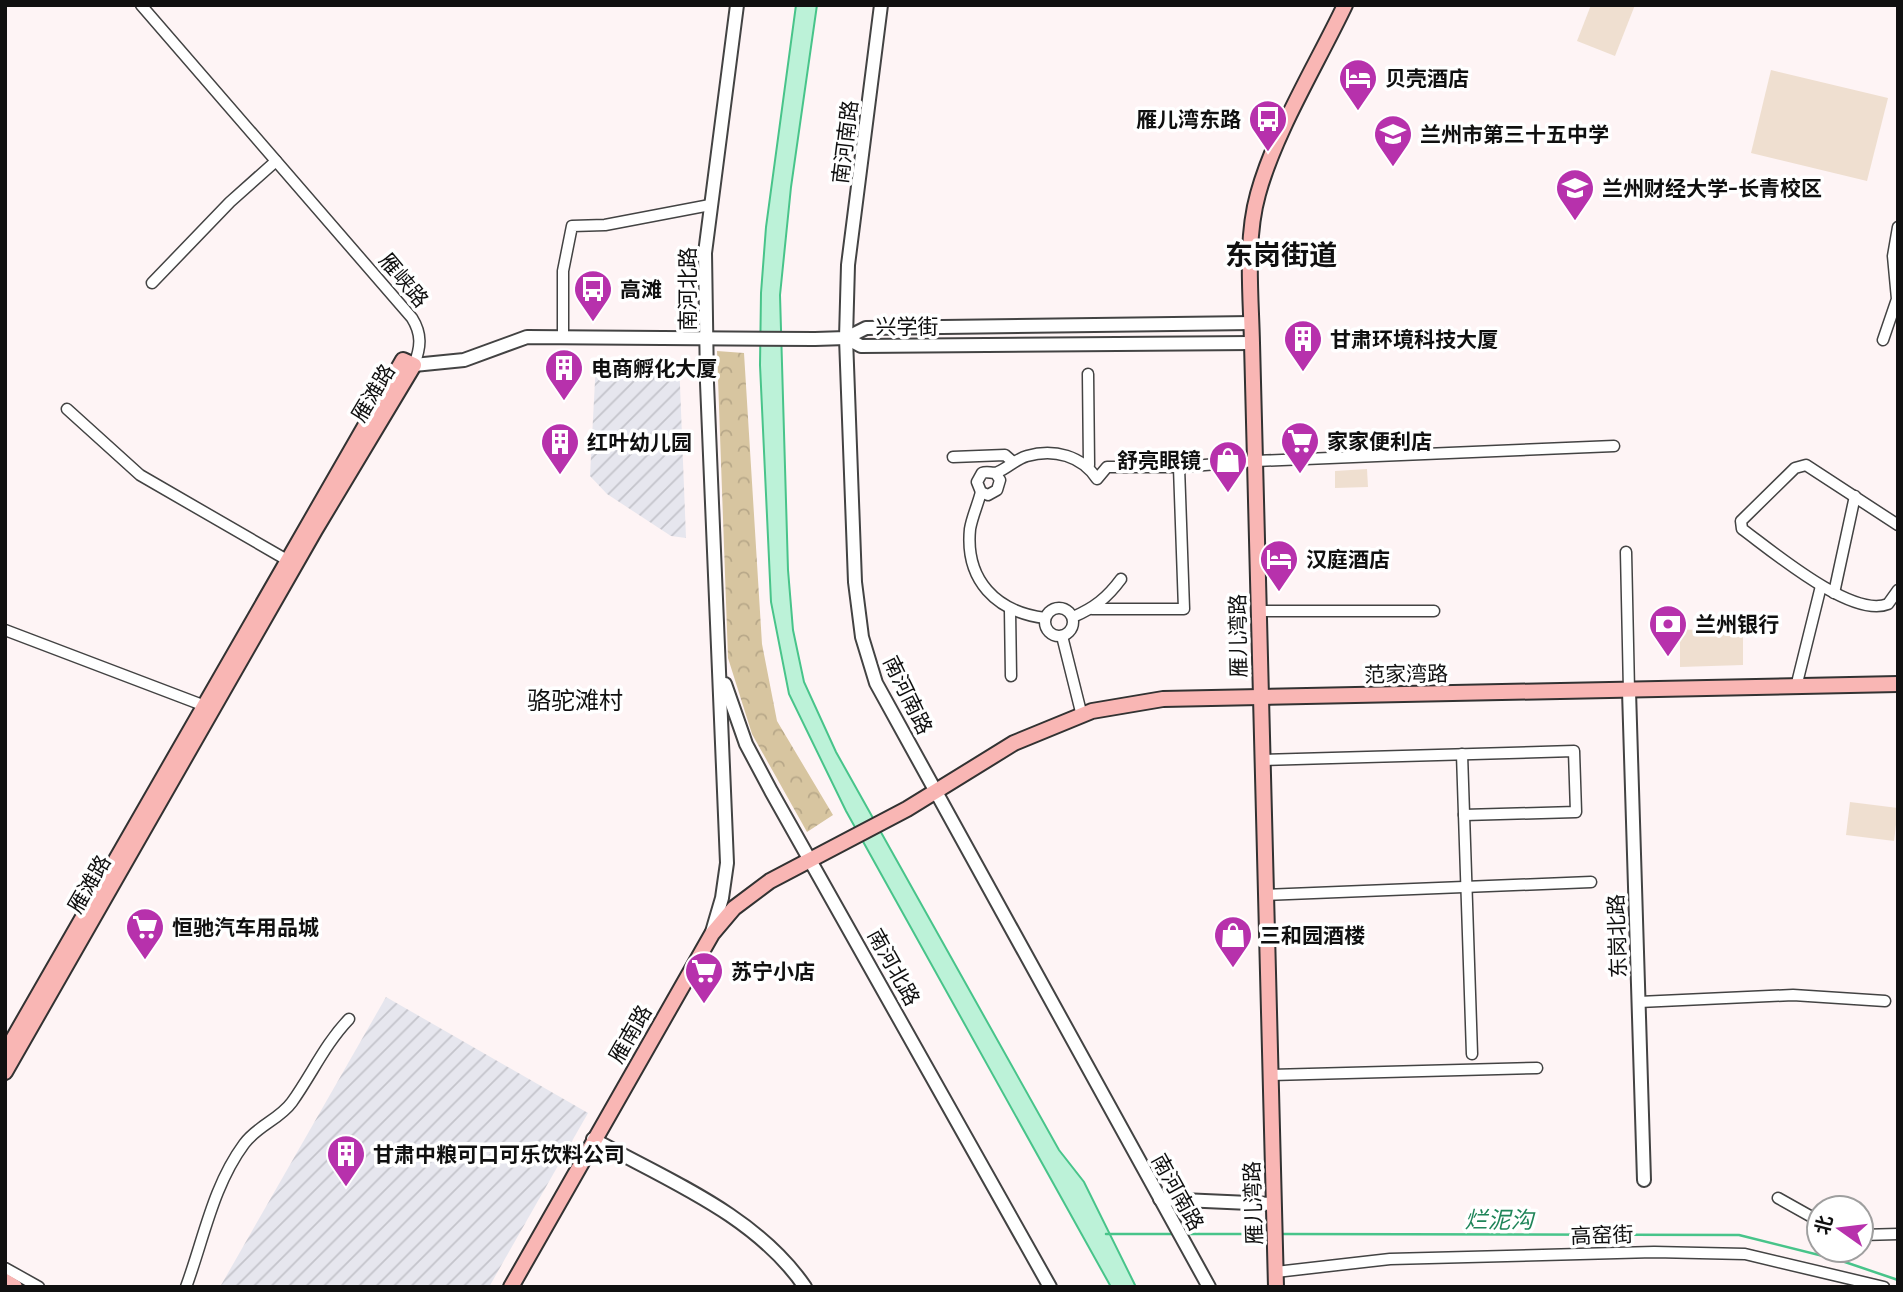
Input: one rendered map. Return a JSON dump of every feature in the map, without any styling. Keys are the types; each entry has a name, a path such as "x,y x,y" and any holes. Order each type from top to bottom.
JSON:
{"main road":[{"name":"雁儿湾路","path":"1276,1279 1252,343 1252,228 1257,196 1269,162 1345,5"},
{"name":"雁滩路","path":"5,1053 403,360 414,365 315,530 5,1072"},
{"name":"范家湾路","path":"907,809 1014,743 1082,716 1163,699 1898,684"},
{"name":"雁南路","path":"511,1287 593,1139 721,923 749,895 907,809"},
{"path":"5,1281 15,1287"}],"street":[{"name":"雁峡路","path":"141,5 412,318 419,329 420,348 414,365"},
{"name":"南河北路","path":"708,942 720,906 727,863 706,339 705,253 737,5"},
{"name":"南河南路","path":"881,5 848,265 846,338 855,582 862,637 876,683 1209,1287"},
{"path":"152,283 230,202 276,161"},
{"path":"563,338 563,271 572,226 605,225 710,205"},
{"path":"1883,340 1897,295 1893,256 1898,227"},
{"name":"兴学街","path":"846,338 866,328 1252,323"},
{"path":"414,365 464,360 527,337 846,338"},
{"name":"兴学街","path":"846,338 860,345 1252,343"},
{"path":"1088,374 1088,465"},
{"path":"66,409 140,475 287,560"},
{"path":"996,474 1000,480 997,490 988,495 981,492 977,486 979,475 985,472 996,474 1028,455 1049,453 1069,456 1088,465 1097,479 1107,467 1179,467 1256,461 1614,446"},
{"path":"953,457 1005,455 1013,462"},
{"path":"1898,525 1811,466 1800,465 1741,521 1742,528 1834,593 1876,607 1888,604 1898,590"},
{"path":"1092,609 1184,610 1179,467"},
{"path":"981,492 970,528 971,565 985,588 1010,610 1045,618"},
{"path":"1834,593 1855,496"},
{"path":"1626,552 1629,691"},
{"path":"1073,617 1092,609 1108,596 1121,579"},
{"path":"1796,687 1821,586"},
{"path":"1045,618 1057,608 1065,608 1073,617 1072,629 1062,636"},
{"path":"1010,610 1011,676"},
{"path":"1259,611 1434,611"},
{"path":"1045,618 1048,630 1062,636"},
{"path":"5,630 205,706"},
{"path":"1062,636 1082,716"},
{"name":"南河北路","path":"719,659 725,687 746,744 1050,1287"},
{"name":"东岗北路","path":"1629,691 1644,1180"},
{"path":"1262,760 1574,751 1576,812 1464,815"},
{"path":"1462,754 1472,1054"},
{"path":"1266,895 1591,882"},
{"path":"1639,1002 1793,995 1885,1001"},
{"path":"186,1287 217,1192 236,1155 268,1121 286,1110 329,1039 349,1018"},
{"path":"1271,1075 1537,1068"},
{"path":"593,1139 746,1225 787,1263 805,1287"},
{"path":"1778,1198 1805,1213"},
{"path":"1162,1202 1274,1208"},
{"path":"1875,1235 1898,1234"},
{"name":"高窑街","path":"1276,1279 1390,1259 1654,1252 1745,1254 1884,1287"},
{"path":"5,1268 39,1287"},
{"path":"1844,1287 1854,1279"}],"shaded area":[{"path":"796,5 817,5 791,187 780,295 788,570 793,630 804,682 836,752 1059,1150 1084,1182 1136,1287 1111,1287 846,811 789,694 771,602 760,365 761,293 766,227"},
{"path":"1591,5 1635,5 1615,56 1577,41"},
{"path":"1771,70 1888,98 1867,181 1751,153"},
{"path":"679,360 686,538 671,536 607,494 590,476 596,362"},
{"path":"1367,469 1368,487 1335,488 1335,471"},
{"path":"1743,628 1743,665 1680,667 1680,630"},
{"path":"1850,802 1898,808 1894,841 1846,835"},
{"path":"386,997 588,1113 489,1287 220,1287"}],"green space":[{"path":"717,351 744,353 762,644 777,721 833,815 807,832 752,734 728,658"}],"waterway":[{"name":"烂泥沟","path":"1106,1234 1176,1234"},
{"name":"烂泥沟","path":"1186,1234 1271,1234"},
{"name":"烂泥沟","path":"1281,1234 1739,1235 1839,1260 1898,1280"}],"place":[{"name":"贝壳酒店","path":"1358,112"},
{"name":"雁儿湾东路","path":"1268,153"},
{"name":"兰州市第三十五中学","path":"1393,168"},
{"name":"兰州财经大学-长青校区","path":"1575,222"},
{"name":"高滩","path":"593,323"},
{"name":"甘肃环境科技大厦","path":"1303,373"},
{"name":"电商孵化大厦","path":"564,402"},
{"name":"家家便利店","path":"1300,475"},
{"name":"红叶幼儿园","path":"560,476"},
{"name":"舒亮眼镜","path":"1228,494"},
{"name":"汉庭酒店","path":"1279,593"},
{"name":"兰州银行","path":"1668,658"},
{"name":"恒驰汽车用品城","path":"145,961"},
{"name":"三和园酒楼","path":"1233,969"},
{"name":"苏宁小店","path":"704,1005"},
{"name":"甘肃中粮可口可乐饮料公司","path":"346,1188"}],"district":[{"name":"东岗街道","path":"1281,255"},
{"name":"骆驼滩村","path":"575,700"}]}
